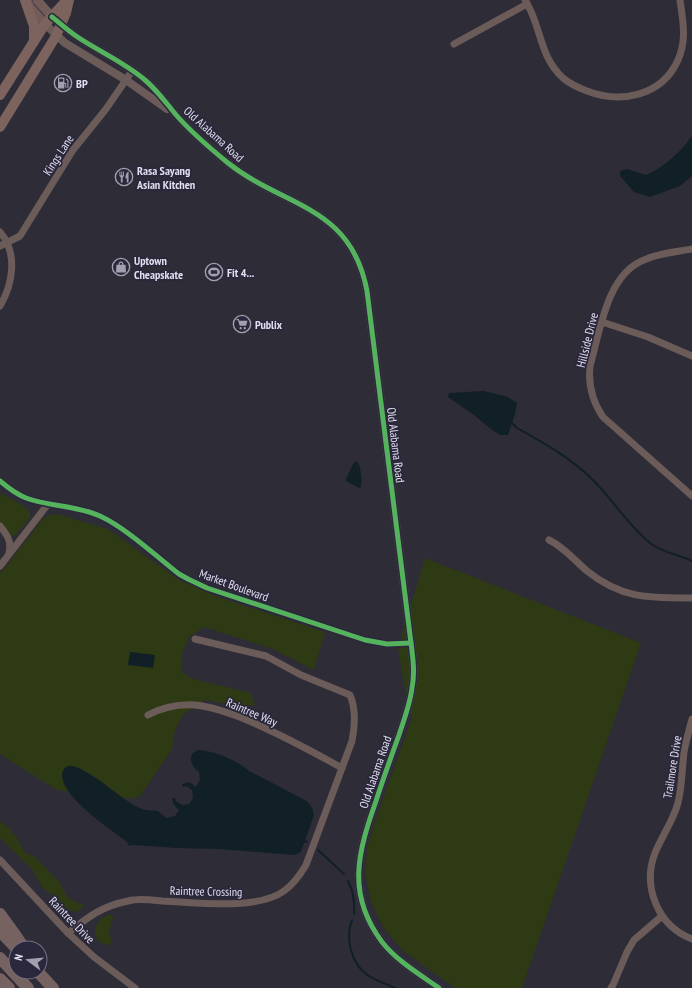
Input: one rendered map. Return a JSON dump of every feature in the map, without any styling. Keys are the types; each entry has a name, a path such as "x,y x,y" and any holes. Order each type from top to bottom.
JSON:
{"highway":[{"path":"0,914 19,940"},
{"path":"0,931 8,940"},
{"path":"0,958 28,988"},
{"path":"0,979 9,988"},
{"path":"46,980 53,988"}],"main road":[{"name":"Old Alabama Road","path":"26,0 31,8 49,20"},
{"path":"26,0 34,26 34,41"},
{"name":"Old Alabama Road","path":"37,0 49,20"},
{"path":"0,95 49,20 68,0"},
{"path":"0,127 56,36 66,13 68,0"}],"street":[{"path":"454,44 526,2 536,23 547,58 555,70 565,79 580,88 607,97 625,98 643,93 657,86 669,75 678,61 683,46 684,36 680,0"},
{"name":"Old Alabama Road","path":"49,20 61,25 74,35 132,71 155,89 178,117"},
{"name":"Old Alabama Road","path":"49,20 56,36 126,80 178,117 218,154 238,170 304,205 326,220 345,239 360,263 367,291 414,676 405,718 364,834 358,876 360,890 368,918 383,942 401,960 439,988"},
{"name":"Kings Lane","path":"4,244 14,239 22,232 73,150 106,109 132,71"},
{"path":"0,232 12,266 9,288 0,306"},
{"name":"Hillside Drive","path":"692,249 656,255 642,260 629,269 618,281 610,295 589,374 591,393 598,410 610,425 692,496"},
{"path":"602,322 648,337 692,356"},
{"name":"Market Boulevard","path":"0,481 7,488 26,498 48,504 82,509 108,520 126,532 180,574 207,588 365,640 387,644 411,643"},
{"path":"0,566 48,504"},
{"path":"0,526 10,542 8,556"},
{"path":"549,540 562,547 594,577 621,591 637,596 653,598 692,598"},
{"name":"Raintree Crossing","path":"68,933 99,910 130,900 235,904 263,900 284,891 299,876 306,865 352,741 354,728 352,700 350,695 346,692 306,677 266,656 195,639"},
{"name":"Raintree Way","path":"148,715 166,707 186,705 218,709 252,722 293,741 342,768"},
{"name":"Trailmore Drive","path":"692,719 684,753 678,804 656,853 650,879 652,892 662,916 672,927 692,939"},
{"name":"Raintree Drive","path":"0,860 68,933 94,957 135,988"},
{"path":"611,988 634,940 662,916"}],"green space":[{"path":"0,493 24,506 30,512 30,518 16,535 12,536 0,523"},
{"path":"53,514 108,529 179,580 218,597 325,632 314,670 273,649 204,627 189,637 182,653 181,672 193,679 251,693 255,705 243,707 205,700 183,715 175,730 172,749 141,795 134,799 57,790 0,754 0,574 45,517"},
{"path":"425,558 641,643 522,988 455,988 403,951 383,927 371,902 365,874 367,848 375,821 412,718 403,679 398,647"},
{"path":"0,822 12,831 24,852 35,857 59,882 68,898 84,905 78,912 68,910 58,899 43,888 31,868 0,838"},
{"path":"110,914 113,918 109,932 112,943 110,945 103,944 99,941 95,931 99,921 103,917"}],"shaded area":[{"path":"692,136 692,176 680,186 650,197 634,192 620,176 620,171 627,169 646,175 653,172 672,158"},
{"path":"484,391 508,397 517,403 508,435 500,435 492,430 474,415 448,397 449,393"},
{"path":"356,461 358,462 361,474 361,487 359,488 346,481 353,464"},
{"path":"130,652 155,655 153,668 128,665"},
{"path":"198,750 219,754 232,760 249,771 305,800 312,808 314,815 301,852 295,855 219,849 129,846 127,842 79,804 65,785 62,776 62,773 68,766 73,766 96,778 135,806 157,811 166,818 175,816 179,810 174,805 172,798 175,798 176,801 182,805 189,804 193,798 192,790 186,786 183,787 182,784 189,782 196,787 200,780 199,772 194,767 191,760 192,754"}],"waterway":[{"path":"512,423 517,428 557,451 585,472 650,543 660,549 692,561"},
{"path":"318,850 344,874"},
{"path":"348,881 354,897 354,914"},
{"path":"352,920 349,935 351,951 358,965 369,976 395,988"}],"cycle path":[{"path":"52,17 76,36 145,80 189,129 228,163 250,178 313,212 331,225 347,241 359,263 367,291 414,671 407,712 381,784 364,838 360,855 360,890 363,907 382,942 401,961 439,988"},
{"path":"0,481 12,491 26,498 91,512 110,521 141,543 179,574 207,588 365,640 387,644 411,643"}],"place":[{"name":"BP","path":"63,83"},
{"name":"Rasa Sayang Asian Kitchen","path":"124,177"},
{"name":"Uptown Cheapskate","path":"121,267"},
{"name":"Fit 4...","path":"214,272"},
{"name":"Publix","path":"242,324"}]}
